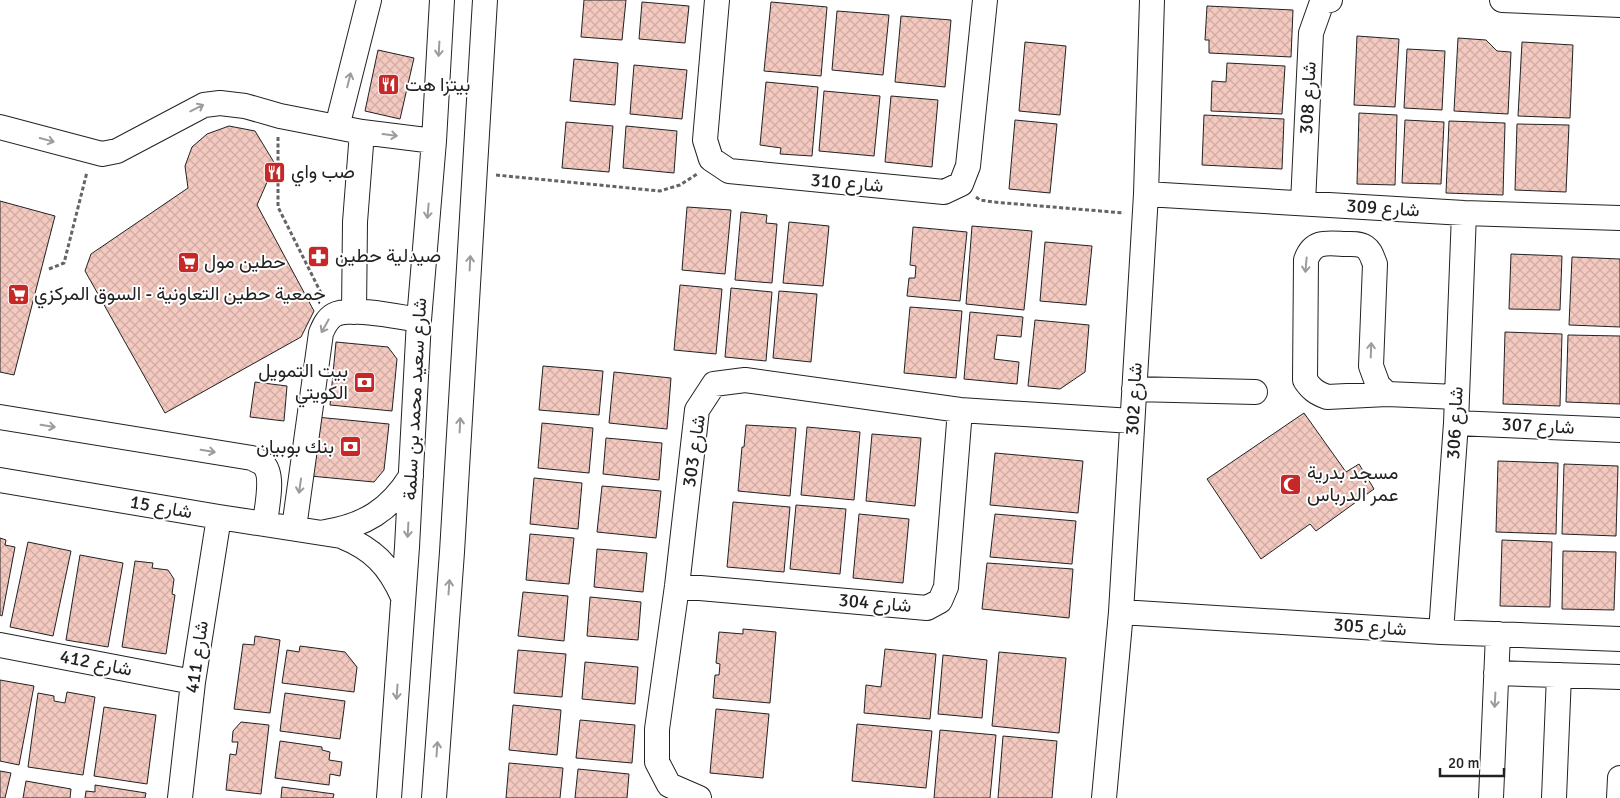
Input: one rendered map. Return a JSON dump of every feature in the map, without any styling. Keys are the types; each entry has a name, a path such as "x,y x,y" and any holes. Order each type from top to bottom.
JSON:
{"street":[{"path":"337,127 368,0"},
{"name":"شارع سعيد محمد بن سلمة","path":"390,798 419,320 434,141 442,0"},
{"path":"434,798 451,562 485,0"},
{"path":"710,159 704,140 717,0"},
{"path":"960,184 968,166 985,0"},
{"path":"1147,0 1152,0"},
{"name":"شارع 302","path":"1104,798 1121,612 1145,204 1152,0"},
{"name":"شارع 308","path":"1303,203 1311,33 1322,2 1330,0"},
{"path":"1502,0 1620,5"},
{"path":"0,127 102,154 117,151 204,104 220,103 245,106 280,116 362,132 434,141"},
{"path":"343,314 356,222 362,132"},
{"name":"شارع 310","path":"710,159 729,172 944,192 960,184"},
{"name":"شارع 309","path":"1145,204 1303,203 1464,213 1620,218"},
{"name":"شارع 306","path":"1441,632 1456,423 1464,213"},
{"path":"1387,394 1378,385 1371,366 1374,264 1370,252 1360,244 1323,243 1308,253 1306,260 1305,380 1310,389 1327,397 1387,394 1457,397"},
{"path":"294,528 321,333 324,325 343,314 419,320"},
{"name":"شارع 303","path":"699,798 669,785 657,762 658,729 677,586 697,410 714,384 745,380 960,410 1132,421"},
{"path":"1134,389 1255,392"},
{"name":"شارع 304","path":"677,586 927,608 940,600 946,587 960,410"},
{"path":"0,417 252,458 264,464 268,473 270,484 265,524"},
{"name":"شارع 307","path":"1456,423 1620,430"},
{"name":"شارع 15","path":"323,532 338,530 368,519 392,501 411,476"},
{"name":"شارع 15","path":"0,480 341,536 358,543 373,553 386,566 396,581 403,597"},
{"name":"شارع 411","path":"180,798 193,682 219,517"},
{"name":"شارع 305","path":"1121,612 1441,632 1620,639"},
{"path":"1491,798 1498,634"},
{"name":"شارع 412","path":"0,645 193,682"},
{"path":"1496,673 1620,677"},
{"path":"1554,798 1559,675"},
{"path":"1619,798 1620,778"}],"path":[{"path":"278,130 278,207 343,314"},
{"path":"49,269 64,263 92,152"},
{"path":"475,173 660,191 680,185 697,174 710,159"},
{"path":"960,184 980,200 993,202 1145,204"}],"building":[{"path":"584,0 626,0 622,40 581,37"},
{"path":"642,2 689,6 685,43 639,39"},
{"path":"771,2 827,7 821,76 764,71"},
{"path":"1207,6 1293,10 1291,57 1209,53 1209,40 1205,40"},
{"path":"837,11 889,15 883,75 832,70"},
{"path":"901,16 951,20 945,87 895,82"},
{"path":"1357,36 1399,39 1395,107 1354,105"},
{"path":"1458,38 1486,40 1497,51 1511,52 1508,114 1454,111"},
{"path":"1025,42 1066,46 1060,115 1019,111"},
{"path":"1522,42 1573,45 1570,118 1518,116"},
{"path":"1407,49 1445,51 1442,110 1404,108"},
{"name":"بيتزا هت","path":"378,50 414,58 400,119 365,111"},
{"path":"574,59 618,63 615,105 570,101"},
{"path":"1227,63 1285,66 1282,114 1211,111 1212,81 1226,82"},
{"path":"634,65 687,70 682,119 630,114"},
{"path":"766,82 818,87 812,156 780,154 781,148 760,145"},
{"path":"824,91 880,96 874,156 819,151"},
{"path":"891,96 938,100 932,167 885,162"},
{"path":"1359,113 1397,115 1395,185 1357,184"},
{"path":"1204,115 1284,119 1282,169 1202,165"},
{"path":"1015,120 1057,124 1050,193 1009,189"},
{"path":"1405,120 1444,122 1441,184 1402,183"},
{"path":"1449,121 1505,123 1503,195 1446,193"},
{"path":"566,122 613,126 609,172 562,168"},
{"path":"1517,124 1569,125 1566,192 1515,190"},
{"name":"حطين مول","path":"229,126 255,131 275,164 257,205 314,311 301,337 165,413 85,271 91,254 188,188 185,166 192,147 207,134"},
{"path":"626,126 677,131 674,173 623,168"},
{"name":"جمعية حطين التعاونية - السوق المركزي","path":"0,201 55,216 14,375 0,372"},
{"path":"687,207 731,210 725,274 682,270"},
{"path":"741,212 767,215 766,223 777,224 772,283 735,280"},
{"path":"789,222 829,226 823,286 783,283"},
{"path":"972,226 1032,231 1024,310 966,304"},
{"path":"913,227 967,232 960,301 907,296 909,278 915,278 916,266 910,265"},
{"path":"1045,242 1092,246 1086,305 1040,301"},
{"path":"1511,254 1562,256 1560,310 1509,309"},
{"path":"1572,257 1620,259 1620,327 1569,325"},
{"path":"680,285 722,289 716,354 674,350"},
{"path":"731,288 772,292 766,361 725,357"},
{"path":"779,291 817,294 811,362 773,358"},
{"path":"910,307 962,311 956,378 904,373"},
{"path":"970,312 1023,317 1021,337 997,335 994,359 1019,362 1017,384 964,379"},
{"path":"1035,320 1089,325 1085,372 1060,389 1028,386"},
{"path":"1505,332 1562,334 1560,406 1503,404"},
{"path":"1568,335 1620,336 1620,404 1566,402"},
{"name":"بيت التمويل الكويتي","path":"336,342 388,347 397,359 392,411 330,405"},
{"path":"543,366 603,371 599,415 539,410"},
{"path":"614,372 671,378 667,429 609,423"},
{"path":"255,382 287,386 284,421 250,417"},
{"name":"مسجد بدرية عمر الدرباس","path":"1304,413 1346,472 1359,464 1374,489 1316,531 1310,524 1261,559 1207,479"},
{"name":"بنك بوبيان","path":"316,417 389,424 384,470 374,482 310,476"},
{"path":"542,423 593,428 589,473 538,468"},
{"path":"746,425 796,428 790,496 738,491"},
{"path":"807,427 860,432 854,500 801,495"},
{"path":"872,434 921,438 915,506 866,501"},
{"path":"606,438 662,443 659,480 603,474"},
{"path":"995,453 1083,461 1078,513 990,505"},
{"path":"1498,461 1558,463 1556,534 1496,532"},
{"path":"1564,464 1618,466 1616,536 1562,534"},
{"path":"534,478 582,483 578,529 530,524"},
{"path":"602,486 661,491 656,538 597,532"},
{"path":"733,502 790,507 784,572 727,567"},
{"path":"796,505 846,509 840,574 790,569"},
{"path":"859,514 909,519 903,583 853,578"},
{"path":"995,514 1076,521 1072,564 990,557"},
{"path":"530,534 574,538 569,584 526,580"},
{"path":"0,538 6,540 5,545 15,547 2,616 0,615"},
{"path":"1502,540 1552,542 1550,607 1500,606"},
{"path":"28,542 71,551 53,636 10,627"},
{"path":"597,549 647,553 643,592 594,587"},
{"path":"1563,551 1616,552 1614,610 1562,609"},
{"path":"80,555 123,563 108,647 66,640"},
{"path":"135,561 153,563 152,568 168,570 174,579 172,594 175,595 166,654 122,647"},
{"path":"987,563 1073,569 1069,618 982,609"},
{"path":"523,592 568,596 564,641 518,636"},
{"path":"590,597 641,602 638,640 587,636"},
{"path":"743,629 776,632 770,703 713,698 715,675 719,675 720,664 716,663 719,632 743,634"},
{"path":"255,636 280,640 270,713 234,709 243,644 254,645"},
{"path":"300,646 345,652 357,667 354,692 282,683 287,650 299,652"},
{"path":"885,649 936,654 930,719 864,713 866,685 881,687"},
{"path":"518,650 566,654 562,697 514,693"},
{"path":"999,652 1066,658 1059,733 992,726"},
{"path":"943,655 987,660 982,718 938,714"},
{"path":"585,662 638,667 635,704 582,699"},
{"path":"0,680 34,686 19,765 0,761"},
{"path":"67,692 95,697 83,775 28,767 38,693 54,696 54,701 65,703"},
{"path":"285,693 345,701 340,739 280,731"},
{"path":"513,705 561,710 557,755 509,750"},
{"path":"104,707 156,715 147,784 94,776"},
{"path":"716,709 769,714 763,778 710,773"},
{"path":"580,720 635,725 632,763 576,758"},
{"path":"241,722 269,725 261,794 226,790 230,754 236,755 238,742 232,742 233,731"},
{"path":"857,724 932,731 926,788 852,781"},
{"path":"940,730 996,735 990,798 934,798"},
{"path":"1003,736 1057,741 1052,798 998,798"},
{"path":"280,741 322,747 322,750 330,752 329,760 342,762 340,776 330,774 329,785 275,778"},
{"path":"509,763 563,768 560,798 506,798"},
{"path":"578,769 629,774 627,798 575,798"},
{"path":"0,771 11,773 5,798 0,798"},
{"path":"26,781 71,789 70,798 23,798"},
{"path":"95,785 146,793 145,798 85,798 86,791 95,792"},
{"path":"282,787 334,794 333,798 281,798"}],"place":[{"name":"بيتزا هت","path":"389,85"},
{"name":"صب واي","path":"275,172"},
{"name":"صيدلية حطين","path":"319,256"},
{"name":"حطين مول","path":"188,262"},
{"name":"جمعية حطين التعاونية - السوق المركزي","path":"18,294"},
{"name":"بيت التمويل الكويتي","path":"364,382"},
{"name":"بنك بوبيان","path":"350,447"},
{"name":"مسجد بدرية عمر الدرباس","path":"1291,484"}]}
